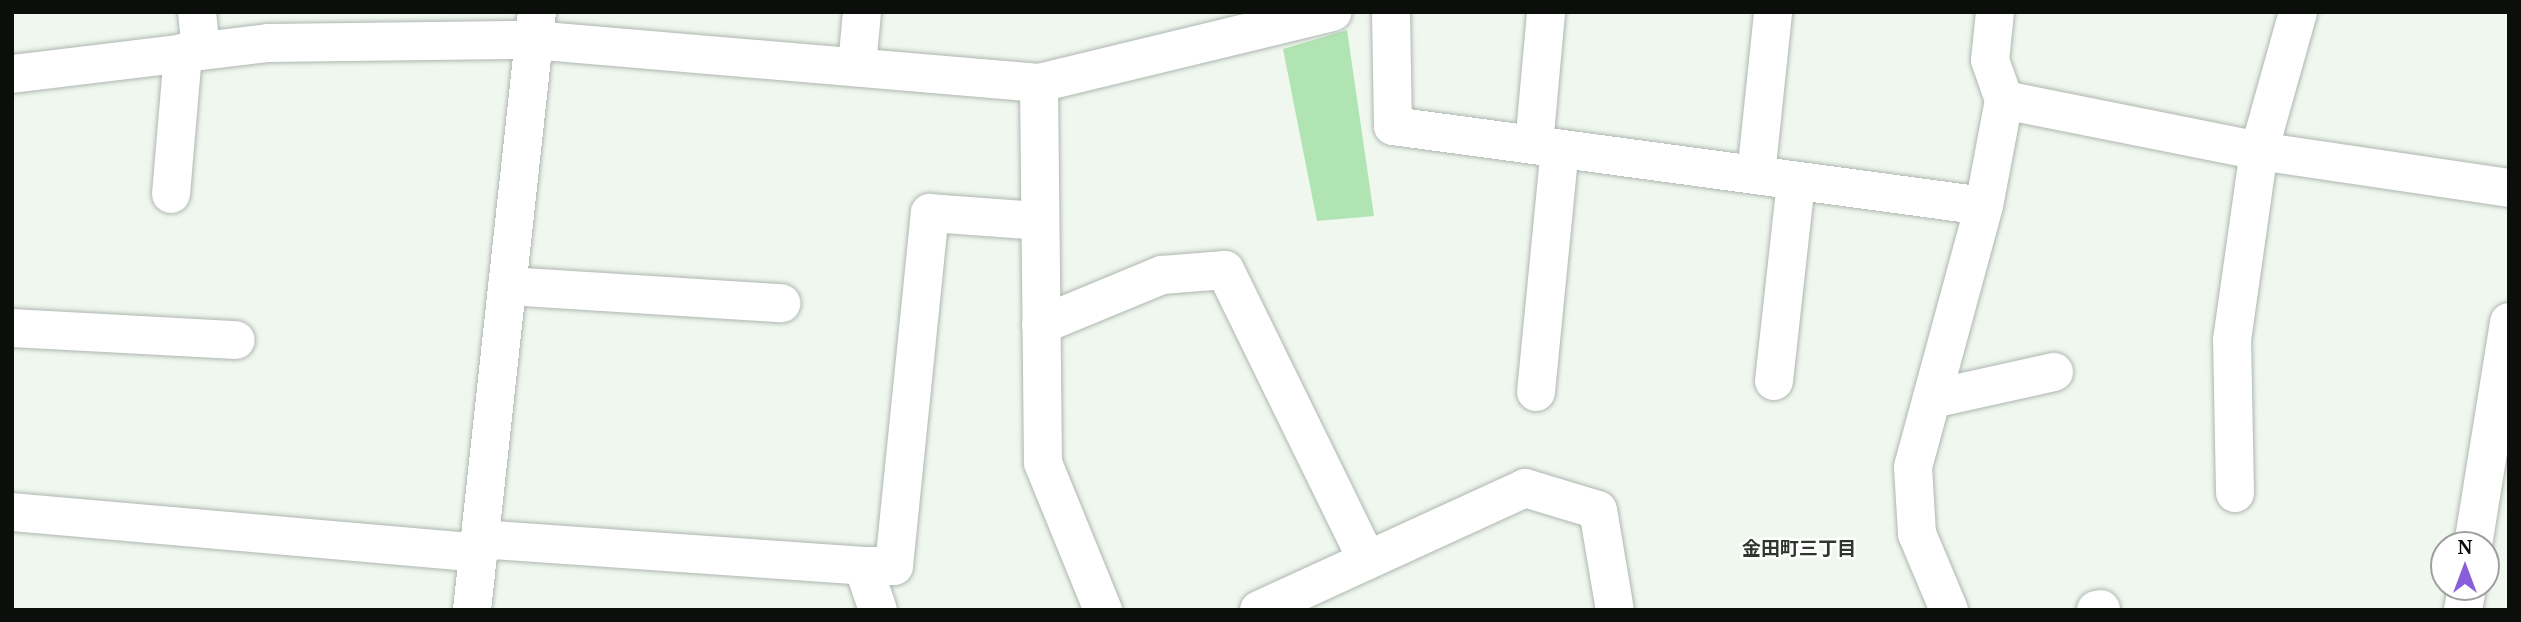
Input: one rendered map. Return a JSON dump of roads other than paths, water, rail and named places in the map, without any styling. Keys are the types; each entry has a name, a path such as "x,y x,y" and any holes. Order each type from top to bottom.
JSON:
{"street":[{"path":"171,194 197,12"},
{"path":"857,66 862,12"},
{"path":"12,74 192,52 344,27 535,26 857,66 1039,83 1333,12"},
{"path":"1391,12 1393,126 1984,206"},
{"path":"1536,392 1547,147 1546,12"},
{"path":"1756,175 1773,12"},
{"path":"1950,610 1917,534 1913,467 1984,206 2004,100 1990,60 1995,12"},
{"path":"2235,493 2232,340 2259,150 2298,12"},
{"path":"472,610 535,26"},
{"path":"1039,83 1042,463 1103,610"},
{"path":"2004,100 2259,150 2509,188"},
{"path":"1774,381 1796,181"},
{"path":"12,512 479,546 894,566 930,214 1039,221"},
{"path":"1041,325 1162,275 1226,270 1367,560"},
{"path":"507,286 781,303"},
{"path":"2476,531 2502,409 2509,322"},
{"path":"12,328 236,340"},
{"path":"1932,400 2054,372"},
{"path":"1259,610 1525,488 1598,510 1615,610"},
{"path":"863,566 878,610"}],"district":[{"name":"金田町三丁目","path":"1799,549"}]}
